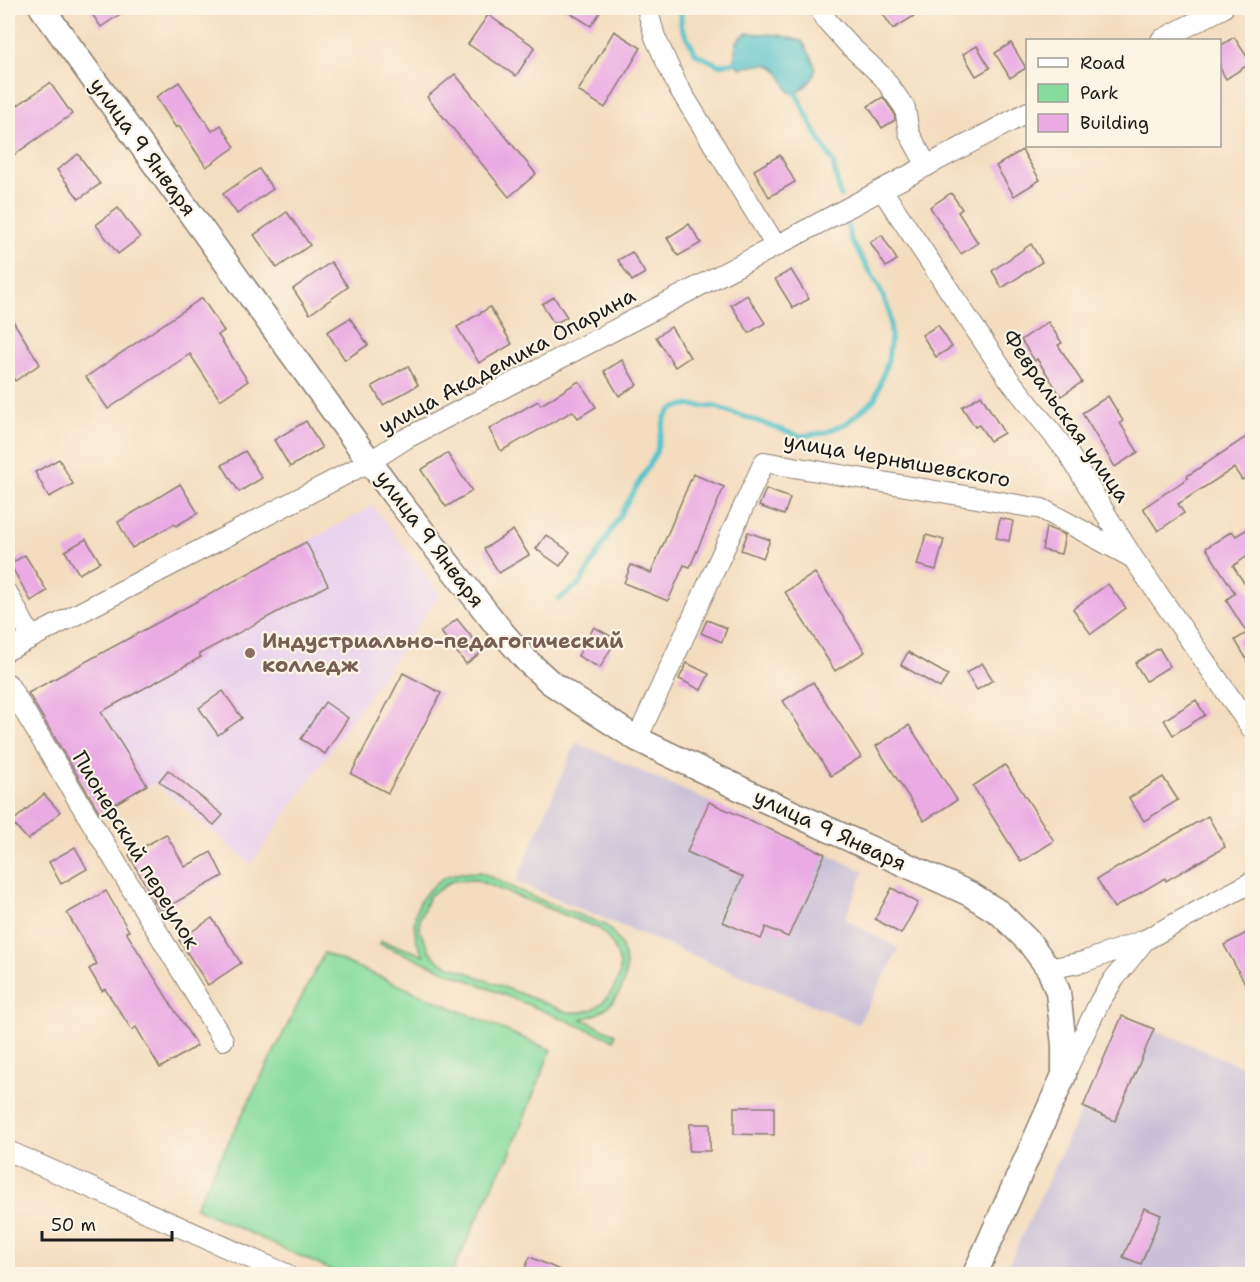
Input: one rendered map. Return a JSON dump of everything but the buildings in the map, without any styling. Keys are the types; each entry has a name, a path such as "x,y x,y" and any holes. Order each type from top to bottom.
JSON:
{"main road":[{"name":"улица 9 Января","path":"42,8 371,462 494,623 527,661 575,699 638,739 762,799 970,894 1000,913 1029,942 1048,969 1058,992 1064,1045 1064,1075"},
{"path":"975,1275 1064,1075"}],"street":[{"path":"647,8 656,37 677,85 776,246"},
{"path":"819,8 848,44 884,77 904,108 909,133 927,166"},
{"path":"1163,39 1223,8"},
{"name":"улица Академика Опарина","path":"8,650 371,462 405,439 1026,113"},
{"name":"Февральская улица","path":"882,190 1008,378 1068,453 1133,558 1252,729"},
{"name":"улица Чернышевского","path":"638,739 764,462 1042,509 1133,558"},
{"path":"8,594 32,637"},
{"name":"Пионерский переулок","path":"8,684 223,1040"},
{"path":"1048,969 1083,962 1145,940 1252,882"},
{"path":"1064,1075 1100,1001 1145,940"},
{"path":"8,1152 286,1275"}],"shaded area":[{"name":"Индустриально-педагогический колледж","path":"373,506 440,594 251,864 154,783 100,814 27,694"},
{"path":"576,742 864,871 845,919 899,949 858,1024 516,882"},
{"path":"1122,1016 1252,1071 1252,1274 1004,1274 1083,1107"}],"green space":[{"path":"480,872 533,897 605,925 614,935 625,958 624,982 611,1003 598,1013 582,1019 615,1034 614,1040 380,944 381,941 424,955 414,926 417,908 422,899 428,891 446,877 459,873","holes":["476,880 600,929 609,940 619,961 617,983 597,1007 573,1013 438,961 420,932 420,918 429,896 452,881"]},
{"path":"324,953 551,1050 508,1159 501,1169 451,1274 339,1274 195,1208"}],"water":[{"path":"747,33 779,35 802,41 812,58 814,76 795,94 789,92 781,75 772,66 742,68 735,64 737,42"}],"waterway":[{"path":"681,8 681,26 696,54 719,65 740,61"},
{"path":"793,87 833,162 840,196"},
{"path":"559,599 580,584 656,453 665,417 671,410 684,405 716,407 800,436 824,433 847,423 875,399 888,360 891,336 889,311 879,287 851,240 847,224"}],"place":[{"name":"Индустриально-педагогический колледж","path":"250,653"}]}
